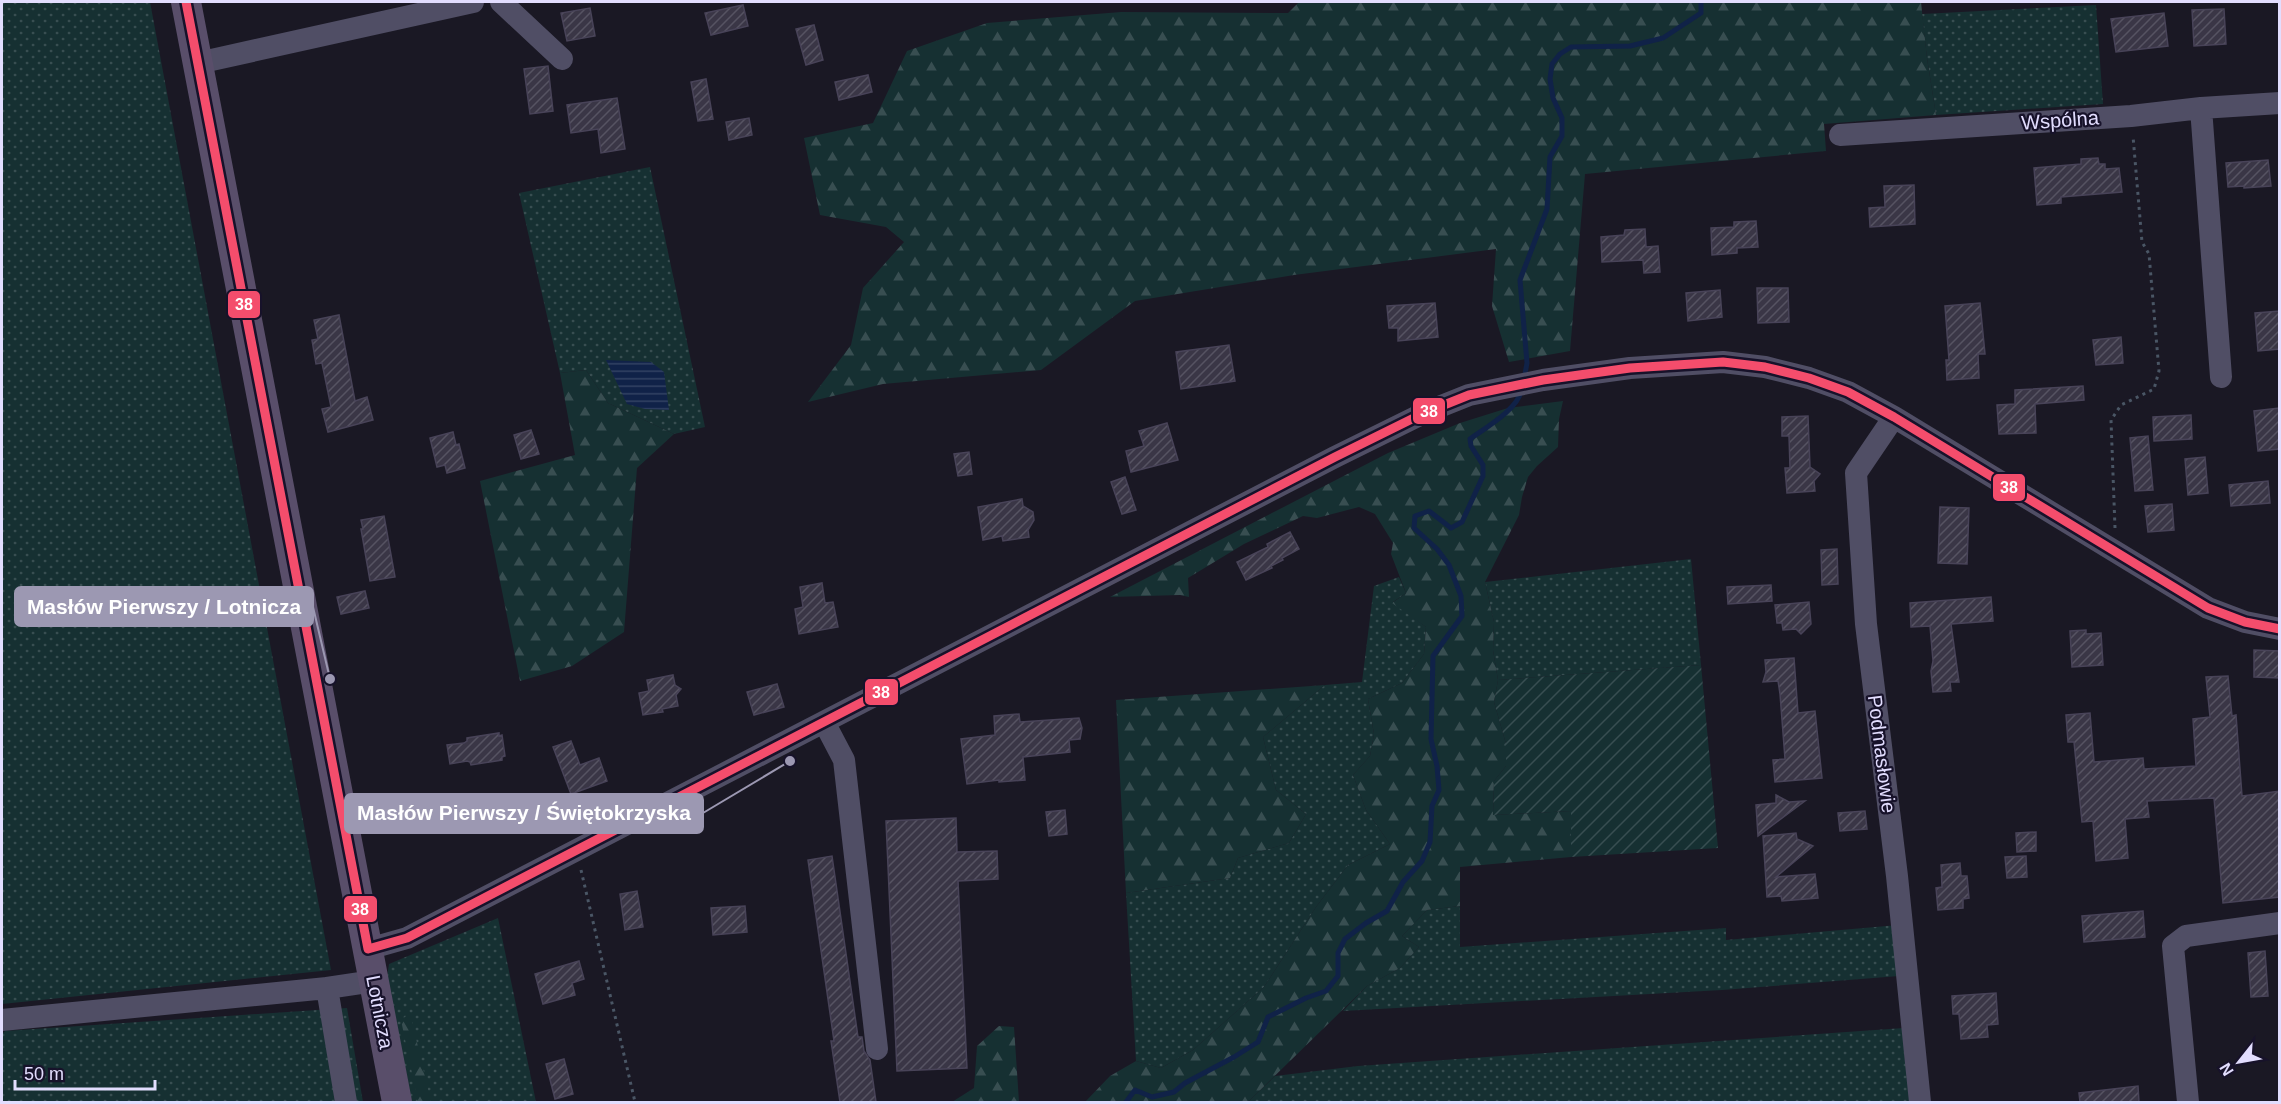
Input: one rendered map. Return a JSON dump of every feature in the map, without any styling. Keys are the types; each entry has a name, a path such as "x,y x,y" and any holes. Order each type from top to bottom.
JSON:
{"main road":[{"name":"Lotnicza","path":"186,2 397,1102"}],"street":[{"path":"198,63 473,2"},
{"path":"501,2 562,59"},
{"name":"Wspólna","path":"1840,135 2131,116 2201,108 2280,103"},
{"path":"2201,108 2221,377"},
{"path":"368,949 407,938 1424,413 1469,395 1543,380 1630,368 1723,362 1765,367 1809,378 1848,392 1894,417 2208,609 2245,622 2280,629"},
{"name":"Podmasłowie","path":"1894,417 1856,473 1866,624 1897,876 1920,1102"},
{"path":"824,722 844,760 877,1049"},
{"path":"2188,1102 2173,946 2186,936 2280,923"},
{"path":"2,1020 327,988 374,981"},
{"path":"327,988 346,1102"}],"path":[{"path":"2117,554 2111,420 2121,405 2154,389 2159,371 2149,254 2142,242 2131,116"},
{"path":"577,850 635,1102"}],"green space":[{"path":"2,2 150,2 331,970 2,1004"},
{"path":"1299,2 1921,2 1936,115 1824,124 1826,151 1585,174 1570,351 1509,362 1492,306 1496,249 1294,275 1135,301 1041,370 883,384 808,402 851,345 863,288 904,242 886,227 820,215 804,138 873,123 907,51 987,23 1121,12 1288,13"},
{"path":"2096,5 2103,104 1936,115 1922,14"},
{"path":"650,167 705,427 674,434 608,403 586,370 560,373 519,193"},
{"path":"586,370 608,403 674,434 637,468 624,632 572,666 520,681 480,481 575,455 560,373"},
{"path":"1563,401 1559,419 1558,447 1528,477 1519,515 1485,582 1494,622 1493,650 1498,680 1494,702 1506,744 1506,766 1494,781 1493,815 1571,811 1571,857 1460,867 1460,906 1427,910 1402,936 1419,947 1400,968 1367,986 1248,1102 1085,1102 1110,1076 1136,1061 1161,1068 1193,1050 1264,987 1316,907 1348,865 1390,844 1366,810 1353,775 1370,756 1374,734 1368,699 1402,683 1424,654 1426,627 1392,603 1406,593 1391,554 1393,543 1375,514 1359,507 1317,518 1303,516 1244,544 1188,578 1189,597 1180,595 1110,597 1388,453 1460,423 1508,408"},
{"path":"1691,559 1701,665 1498,680 1493,650 1494,622 1485,582"},
{"path":"1399,577 1406,593 1393,602 1426,627 1424,654 1402,683 1368,699 1374,734 1370,756 1353,775 1366,810 1390,844 1348,865 1316,907 1264,987 1193,1050 1161,1068 1136,1061 1126,893 1230,878 1238,858 1289,843 1306,814 1276,790 1263,737 1325,685 1362,682 1374,586"},
{"path":"1701,665 1718,848 1571,857 1571,811 1493,815 1494,781 1506,766 1506,744 1494,702 1498,680"},
{"path":"1325,685 1263,737 1276,790 1306,814 1289,843 1238,858 1230,878 1126,893 1116,700"},
{"path":"1460,906 1460,947 1726,928 1726,940 1898,925 1916,1102 1248,1102 1275,1076 1358,1066 1904,1028 1899,976 1722,990 1343,1011 1367,986 1400,968 1419,947 1402,936 1427,910"},
{"path":"498,918 536,1102 412,1102 387,977 389,964"},
{"path":"347,1008 363,1102 2,1102 2,1034 5,1031"},
{"path":"410,1013 431,1102 418,1102 401,1020"},
{"path":"999,1026 1014,1027 1019,1102 952,1102 974,1088 977,1046"}],"water":[{"path":"606,360 651,362 664,372 669,410 645,409 627,404"}],"building":[{"path":"743,5 748,26 711,35 705,13"},
{"path":"590,8 595,36 567,41 561,13"},
{"path":"2224,9 2226,44 2194,46 2192,10"},
{"path":"2164,13 2168,46 2116,52 2111,19"},
{"path":"814,25 823,60 806,65 796,29"},
{"path":"548,66 553,111 530,114 524,69"},
{"path":"868,75 872,92 839,100 835,82"},
{"path":"706,79 713,119 698,121 691,82"},
{"path":"617,98 625,149 601,153 598,129 571,133 567,105"},
{"path":"749,118 752,135 729,140 726,122"},
{"path":"2098,158 2099,164 2105,164 2105,169 2119,168 2122,192 2061,197 2061,203 2037,205 2034,168 2081,164 2081,159"},
{"path":"2268,160 2271,186 2228,187 2226,163"},
{"path":"1914,185 1915,224 1870,227 1869,208 1885,207 1884,186"},
{"path":"1756,221 1758,247 1737,248 1737,253 1712,255 1711,228 1734,227 1734,222"},
{"path":"1645,229 1646,247 1658,246 1660,272 1644,273 1643,260 1602,262 1601,237 1624,235 1625,230"},
{"path":"1757,288 1788,288 1789,322 1758,323"},
{"path":"1720,290 1722,317 1688,321 1686,293"},
{"path":"1435,303 1438,337 1398,341 1398,328 1389,328 1387,306"},
{"path":"1980,303 1985,354 1978,354 1979,378 1947,380 1946,360 1949,360 1945,306"},
{"path":"2280,311 2280,349 2258,351 2255,313"},
{"path":"339,315 355,401 367,397 373,420 328,432 322,409 331,407 322,363 316,364 312,340 318,339 314,320"},
{"path":"2121,337 2123,363 2096,365 2093,340"},
{"path":"1229,345 1235,381 1181,389 1176,352"},
{"path":"2083,386 2084,400 2035,404 2036,433 1999,434 1997,405 2015,404 2015,390"},
{"path":"2279,408 2280,449 2258,451 2254,411"},
{"path":"2191,415 2192,439 2154,441 2153,417"},
{"path":"1808,416 1810,467 1820,474 1814,481 1815,491 1787,493 1785,468 1790,468 1789,436 1782,436 1782,417"},
{"path":"1167,423 1178,460 1131,472 1126,451 1144,446 1139,431"},
{"path":"531,430 539,454 521,459 514,435"},
{"path":"453,432 456,445 459,444 465,468 447,473 445,465 437,467 430,438"},
{"path":"2148,436 2153,490 2135,491 2130,438"},
{"path":"969,452 972,474 958,476 954,454"},
{"path":"2205,457 2208,493 2188,495 2185,459"},
{"path":"1125,477 1136,510 1122,514 1111,482"},
{"path":"2268,481 2270,503 2231,506 2229,485"},
{"path":"1022,499 1023,506 1033,512 1034,520 1028,530 1029,537 1003,541 1002,536 983,540 978,507"},
{"path":"2172,504 2174,530 2148,532 2145,506"},
{"path":"1940,507 1969,508 1967,564 1938,563"},
{"path":"384,516 395,577 370,581 361,520"},
{"path":"1290,532 1299,549 1282,558 1283,560 1271,566 1272,568 1246,580 1237,562 1268,547 1267,544"},
{"path":"1837,549 1838,584 1822,585 1821,550"},
{"path":"822,583 825,603 833,602 838,627 799,634 795,609 803,607 800,587"},
{"path":"1771,585 1772,601 1728,604 1727,587"},
{"path":"365,591 369,608 341,614 337,597"},
{"path":"1991,597 1993,621 1951,624 1959,682 1950,682 1951,691 1933,692 1930,626 1911,627 1910,603"},
{"path":"1809,602 1811,624 1801,634 1796,629 1783,630 1782,623 1777,623 1775,605"},
{"path":"2086,630 2086,634 2101,633 2103,665 2072,667 2070,631"},
{"path":"2254,650 2280,651 2280,678 2254,677"},
{"path":"1794,658 1798,713 1815,711 1822,778 1775,782 1773,760 1785,759 1780,694 1778,681 1763,682 1766,672 1765,660"},
{"path":"673,675 675,685 681,689 676,695 678,706 662,709 663,712 643,715 639,693 649,691 647,680"},
{"path":"2228,676 2232,716 2236,715 2242,796 2280,791 2280,897 2223,903 2214,798 2147,801 2149,817 2125,819 2128,858 2096,861 2093,821 2082,822 2074,742 2068,742 2066,715 2090,713 2094,762 2143,758 2144,769 2196,766 2193,719 2210,717 2206,677"},
{"path":"777,684 784,707 754,715 747,692"},
{"path":"1019,714 1020,722 1079,718 1082,728 1080,739 1069,740 1070,752 1023,757 1025,780 967,784 961,739 995,735 994,716"},
{"path":"499,733 499,736 502,735 505,756 502,760 471,765 467,761 450,764 447,745 464,743 467,738"},
{"path":"571,741 580,765 599,758 607,781 571,794 553,747"},
{"path":"1776,795 1789,802 1805,801 1758,836 1756,805 1776,803"},
{"path":"429,799 430,807 439,806 443,826 410,833 404,804"},
{"path":"1065,810 1067,834 1049,836 1046,812"},
{"path":"1865,811 1867,829 1840,831 1838,813"},
{"path":"956,818 957,852 997,851 998,879 958,881 967,1068 897,1071 886,821"},
{"path":"2036,832 2036,851 2017,852 2016,833"},
{"path":"1796,833 1797,839 1813,846 1776,877 1815,874 1818,898 1782,901 1781,896 1767,897 1763,836"},
{"path":"832,856 858,1037 862,1037 864,1051 870,1060 876,1102 840,1102 831,1041 834,1041 808,860"},
{"path":"2026,856 2027,877 2007,878 2005,857"},
{"path":"1960,863 1961,876 1967,876 1969,898 1963,899 1963,908 1938,910 1936,888 1942,887 1941,865"},
{"path":"637,891 643,927 625,930 620,894"},
{"path":"745,906 747,932 713,935 711,908"},
{"path":"2143,911 2145,937 2084,942 2082,916"},
{"path":"2265,951 2268,996 2251,997 2248,953"},
{"path":"579,961 584,979 572,983 575,995 543,1004 535,974"},
{"path":"1996,993 1998,1024 1987,1025 1988,1037 1961,1039 1959,1014 1953,1014 1952,996"},
{"path":"564,1059 573,1094 555,1099 546,1064"},
{"path":"2138,1086 2139,1102 2080,1102 2079,1093"}],"waterway":[{"path":"1524,379 1527,363 1520,280 1547,209 1550,157 1562,136 1562,118 1553,98 1550,79 1552,64 1560,54 1571,47 1630,46 1663,38 1701,13 1701,2"},
{"path":"1126,1102 1135,1090 1152,1097 1174,1092 1185,1083 1258,1042 1268,1017 1326,991 1338,976 1338,953 1345,939 1387,911 1403,882 1422,861 1430,842 1432,806 1439,790 1431,739 1433,656 1462,616 1461,596 1449,565 1437,549 1414,528 1415,516 1429,511 1451,528 1462,522 1483,476 1483,465 1471,446 1470,439 1508,411 1519,398 1521,391"}],"transit line":[{"name":"38","path":"186,2 368,949 407,938 1424,413 1469,395 1543,380 1630,368 1723,362 1765,367 1809,378 1848,392 1894,417 2208,608 2245,622 2280,629"}],"place":[{"name":"Masłów Pierwszy / Lotnicza","path":"330,679"},
{"name":"Masłów Pierwszy / Świętokrzyska","path":"790,761"}]}
